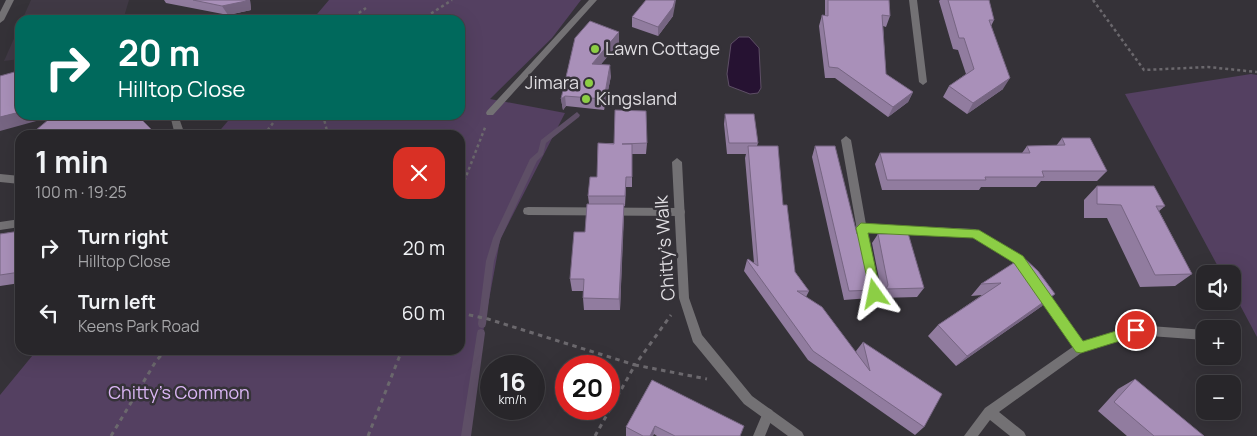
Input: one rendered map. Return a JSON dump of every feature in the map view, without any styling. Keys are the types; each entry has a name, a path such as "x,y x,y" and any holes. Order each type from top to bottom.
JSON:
{"street":[{"path":"0,20 10,0"},
{"path":"490,113 593,0"},
{"path":"913,0 923,82"},
{"path":"846,140 867,256"},
{"name":"Chitty's Walk","path":"677,162 684,298 697,338 748,400 798,436"},
{"path":"0,178 15,180"},
{"path":"528,211 680,212"},
{"path":"0,226 15,224"},
{"path":"861,228 975,233 1018,260 1081,348"},
{"path":"970,436 989,412 1081,348 1136,330 1196,334"},
{"path":"989,412 1020,436"},
{"path":"759,436 768,414"}],"path":[{"path":"429,15 452,0"},
{"path":"1093,0 1144,70 1208,67 1257,72"},
{"path":"356,15 366,8"},
{"path":"465,179 490,113"},
{"path":"594,436 635,365 684,298"},
{"path":"465,314 488,319 635,365 736,384"},
{"path":"111,436 161,355"},
{"path":"368,436 400,355"}],"shaded area":[{"path":"31,0 129,0 124,15 24,15"},
{"path":"15,36 15,60 4,61"},
{"path":"739,37 749,37 759,48 761,88 758,93 750,94 729,86 727,74 731,44"}],"green space":[{"name":"Chitty's Common","path":"329,0 581,0 552,38 490,99 565,113 500,240 464,436 0,436 0,395 33,355 465,355 465,130 220,130 229,120 465,120 465,15 316,15"},
{"path":"1251,74 1257,75 1257,337 1241,307 1241,265 1217,265 1125,94"}],"building":[{"path":"193,0 246,0 246,1 222,6"},
{"path":"646,0 675,0 673,7 658,27 632,17"},
{"path":"828,0 889,0 890,16 882,15 886,74 913,92 893,107 838,68 829,67 822,15 828,16"},
{"path":"948,0 989,0 994,20 989,20 1010,78 973,103 949,86 974,69 964,38 959,38"},
{"path":"590,21 619,32 592,64 610,65 604,99 565,96 561,99 575,38"},
{"path":"15,72 15,113 0,117 0,76"},
{"path":"615,110 646,111 647,143 622,144 632,144 632,177 626,177 625,196 588,196 590,177 597,177 598,143 614,144"},
{"path":"725,114 754,114 758,143 729,143"},
{"path":"48,120 142,120 152,130 36,130"},
{"path":"1062,138 1090,138 1107,171 1042,171 1044,177 985,177 986,180 887,180 880,153 1030,153 1027,146 1065,145"},
{"path":"748,146 778,146 783,205 787,205 795,272 809,291 797,291 822,307 870,371 863,342 942,394 924,427 813,351 747,260 758,266"},
{"path":"815,146 835,146 857,234 864,234 875,290 849,291"},
{"path":"1097,186 1154,186 1165,206 1156,206 1192,274 1155,275 1121,205 1097,204"},
{"path":"587,204 624,204 619,299 583,298 584,279 570,279 574,232 585,232"},
{"path":"15,232 15,273 0,275 0,234"},
{"path":"908,233 924,288 886,289 888,285 878,234"},
{"path":"1023,257 1038,271 1055,294 967,356 938,325 1001,283 981,284"},
{"path":"1135,379 1204,436 1154,436 1114,402"},
{"path":"652,380 744,426 740,436 675,436 655,426 650,436 643,436 626,427"}],"waterway":[{"path":"482,324 490,261 497,238 534,159 541,153 543,142 577,115"},
{"path":"466,436 481,333"}],"place":[{"name":"Lawn Cottage","path":"595,49"},
{"name":"Jimara","path":"589,83"},
{"name":"Kingsland","path":"586,99"}],"route":[{"path":"875,294 861,228 975,233 1018,260 1081,348 1136,330"}]}
